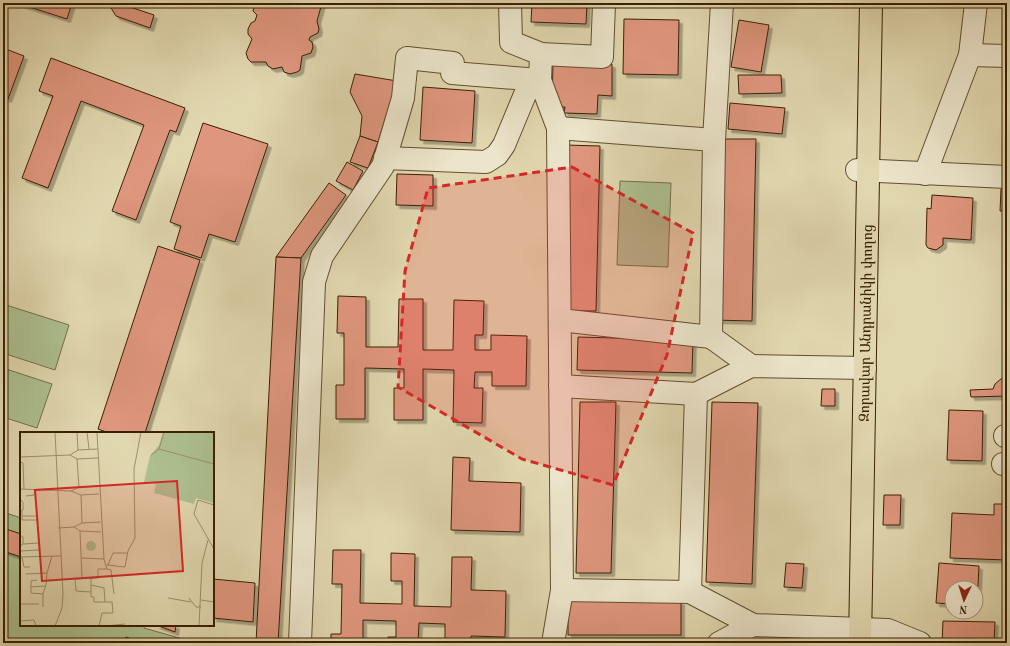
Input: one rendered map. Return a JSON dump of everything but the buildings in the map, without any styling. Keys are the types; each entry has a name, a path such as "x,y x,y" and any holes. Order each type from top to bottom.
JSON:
{"main road":[{"name":"Զորավար Անդրանիկի փողոց","path":"855,636 862,170 860,3"},
{"name":"Զորավար Անդրանիկի փողոց","path":"862,170 871,3"}],"lane":[{"path":"510,3 511,42 541,54 602,57 604,3"},
{"path":"718,3 733,3"},
{"path":"711,337 714,140 722,3"},
{"path":"925,174 970,54 976,3"},
{"path":"385,158 486,162 497,156 504,145 535,80 541,54"},
{"path":"970,54 1007,56"},
{"path":"300,643 314,282 322,256 383,166 403,98 407,58 453,63 452,73 535,80"},
{"path":"535,80 558,128 562,590 553,643"},
{"path":"558,128 714,140"},
{"path":"862,170 1007,177"},
{"path":"560,320 711,337 751,366"},
{"path":"560,386 696,394 751,366 859,369"},
{"path":"690,592 696,394"},
{"path":"562,590 690,592 753,625 855,636 888,630 920,643"},
{"path":"718,643 753,625"}],"highlighted area":[{"path":"572,167 693,233 667,355 613,485 522,459 398,387 405,271 428,188"}],"green space":[{"path":"620,181 671,183 668,267 617,265"},
{"path":"3,304 69,325 55,370 3,353"},
{"path":"3,368 52,384 37,428 3,417"},
{"path":"3,512 20,518 20,626 145,626 144,628 197,643 3,643"}]}
